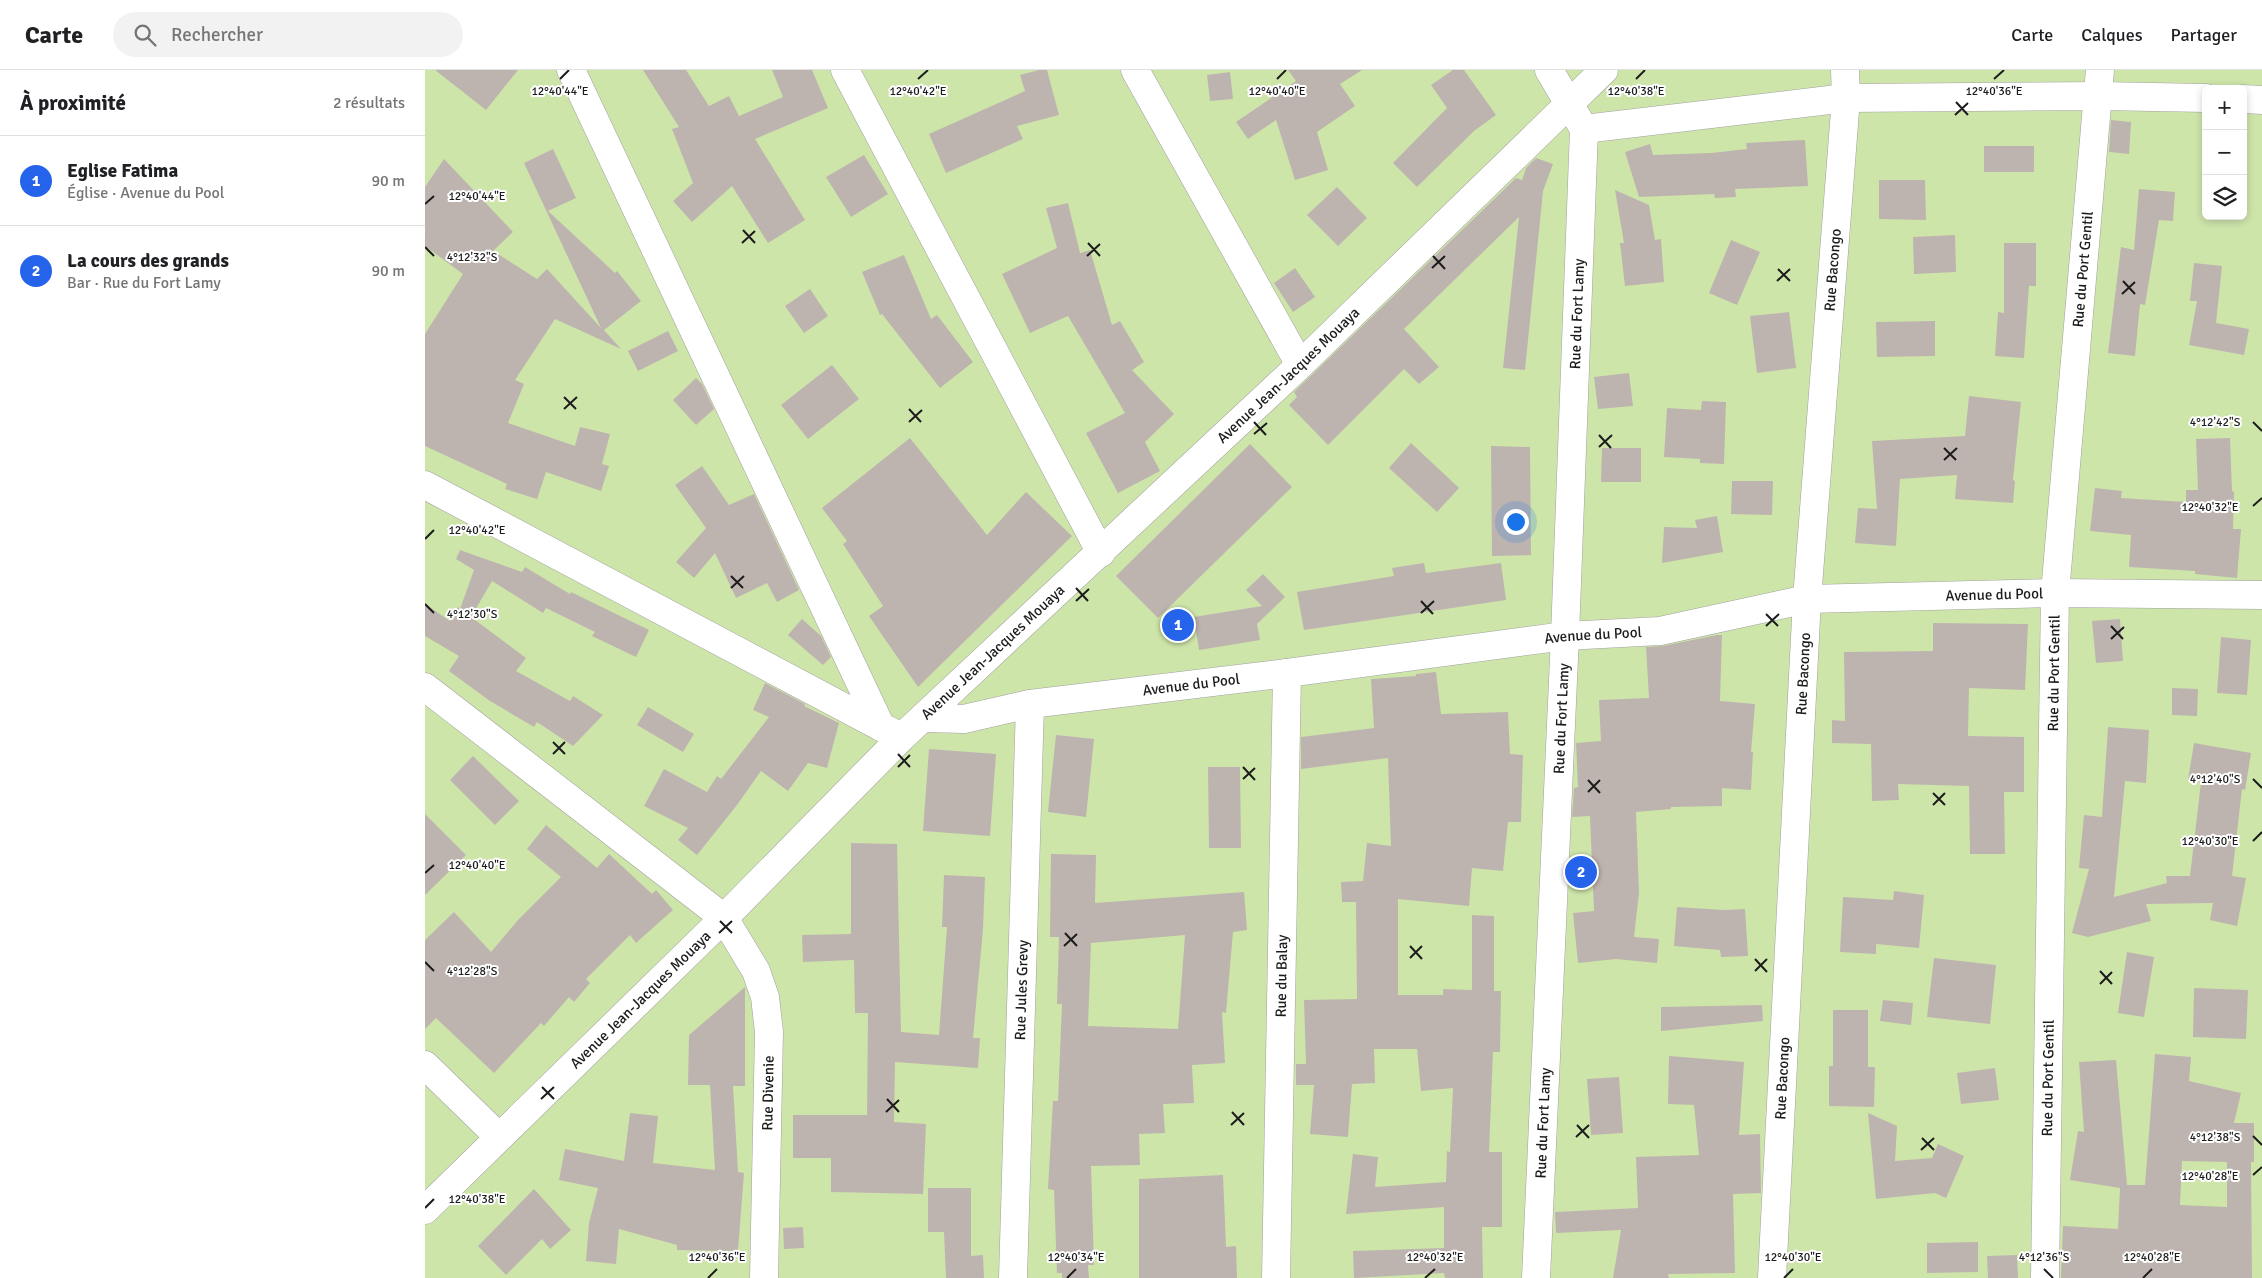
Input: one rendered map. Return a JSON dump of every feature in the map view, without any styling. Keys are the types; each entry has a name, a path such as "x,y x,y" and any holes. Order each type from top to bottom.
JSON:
{"street":[{"path":"571,70 892,732"},
{"path":"845,70 1101,553"},
{"path":"1135,70 1300,365"},
{"path":"1549,70 1584,129 1846,98 2100,83 2202,97"},
{"name":"Avenue Jean-Jacques Mouaya","path":"425,1210 498,1136 724,918 892,732 925,718 1300,365 1604,70"},
{"name":"Rue Bacongo","path":"1771,1278 1807,599 1846,98 1845,70"},
{"name":"Rue du Port Gentil","path":"2045,1278 2055,594 2100,83"},
{"path":"2247,99 2262,100"},
{"name":"Rue du Fort Lamy","path":"1536,1278 1565,636 1584,129"},
{"path":"425,485 892,732"},
{"name":"Avenue du Pool","path":"925,718 964,719 1030,704 1287,673 1565,636 1659,631 1807,599 2055,594 2262,595"},
{"name":"Rue du Balay","path":"1276,1278 1287,673"},
{"path":"425,687 724,918"},
{"name":"Rue Jules Grevy","path":"1013,1278 1030,704"},
{"name":"Rue Divenie","path":"724,918 756,971 766,1006 769,1032 764,1278"},
{"path":"425,1065 498,1136"}],"green space":[{"path":"425,70 2262,70 2262,1278 425,1278"}],"building":[{"path":"435,70 518,70 486,110"},
{"path":"643,70 686,70 709,106 729,96 739,116 783,97 772,70 812,70 828,108 755,139 805,220 768,243 732,186 692,222 673,201 693,183 672,129 679,127"},
{"path":"1047,70 1059,115 1017,126 1023,139 946,173 929,134 1025,91 1020,75"},
{"path":"1288,70 1362,70 1340,84 1355,106 1317,132 1328,170 1295,180 1276,120 1248,139 1236,122 1296,81"},
{"path":"1453,70 1464,70 1496,115 1474,131 1417,187 1393,163 1447,108 1431,85"},
{"path":"1230,72 1233,99 1210,101 1207,75"},
{"path":"2111,120 2131,122 2129,154 2109,152"},
{"path":"1805,140 1808,186 1735,189 1736,197 1715,198 1714,194 1639,197 1625,152 1650,144 1653,155 1711,153 1747,149 1746,143"},
{"path":"1984,146 2034,146 2034,172 1984,172"},
{"path":"553,149 576,198 548,211 615,273 617,271 641,301 604,330 621,349 555,319 515,380 524,384 508,423 575,446 580,427 610,434 602,464 609,466 601,491 546,472 537,499 505,489 507,484 425,446 425,334 463,274 425,246 425,187 444,159 513,232 493,251 537,279 547,269 601,328 524,163"},
{"path":"864,155 888,194 851,217 826,177"},
{"path":"1536,158 1553,164 1543,191 1525,370 1503,368 1519,217 1404,329 1439,367 1419,384 1404,369 1328,445 1289,405 1297,397 1294,392 1516,178 1522,180 1526,168"},
{"path":"1879,180 1925,180 1926,220 1879,219"},
{"path":"1337,187 1367,218 1338,246 1307,215"},
{"path":"2139,189 2175,192 2173,221 2159,220 2145,305 2140,304 2135,356 2108,353 2121,247 2134,250"},
{"path":"1615,190 1649,205 1655,240 1661,239 1664,282 1625,286 1620,243 1624,243"},
{"path":"1068,203 1080,253 1090,250 1112,325 1120,321 1144,362 1132,370 1174,414 1145,442 1160,471 1118,493 1086,433 1125,413 1068,316 1030,333 1002,274 1057,248 1046,208"},
{"path":"1955,235 1956,272 1914,274 1913,237"},
{"path":"1731,240 1760,252 1737,305 1709,293"},
{"path":"2004,243 2036,243 2036,286 2029,286 2024,358 1995,356 1998,312 2004,313"},
{"path":"904,255 931,319 937,315 973,362 940,388 882,314 880,315 862,272"},
{"path":"2194,263 2222,266 2216,323 2249,329 2244,355 2189,345 2197,301 2190,301"},
{"path":"1295,268 1315,297 1293,312 1274,283"},
{"path":"810,289 828,316 804,333 785,306"},
{"path":"1789,312 1796,368 1757,373 1750,316"},
{"path":"1935,321 1935,356 1877,357 1876,322"},
{"path":"668,331 678,351 638,371 628,351"},
{"path":"832,365 859,399 808,439 781,405"},
{"path":"1629,373 1633,406 1598,409 1594,377"},
{"path":"696,378 702,384 714,409 696,425 673,400"},
{"path":"1969,396 2021,402 2013,480 2015,481 2013,503 1955,499 1957,475 1900,479 1896,546 1855,543 1858,508 1877,509 1872,441 1965,436"},
{"path":"1702,401 1726,402 1724,464 1700,463 1700,459 1664,457 1667,408 1701,410"},
{"path":"910,438 987,535 1026,492 1072,536 918,687 869,616 883,606 843,544 847,541 822,508"},
{"path":"2230,438 2232,491 2234,492 2233,529 2241,529 2237,578 2195,574 2195,571 2129,567 2131,535 2090,531 2095,488 2122,491 2121,498 2186,502 2186,490 2198,490 2196,439"},
{"path":"1411,443 1459,488 1437,512 1389,468"},
{"path":"1250,444 1292,487 1158,618 1116,576"},
{"path":"1491,446 1530,447 1531,555 1492,556"},
{"path":"1602,448 1641,448 1641,482 1601,482"},
{"path":"702,466 729,505 754,494 799,590 777,602 767,583 736,598 715,553 694,578 676,562 706,528 675,485"},
{"path":"1732,481 1773,481 1772,515 1731,514"},
{"path":"1717,516 1723,552 1662,563 1664,527 1697,528 1695,520"},
{"path":"460,550 522,572 525,567 570,594 571,592 649,630 636,657 592,636 595,632 546,608 543,613 492,581 471,617 526,658 516,671 570,701 573,696 603,715 573,746 537,722 534,727 490,701 449,671 459,656 425,636 425,604 450,621 458,607 460,609 474,570 456,559"},
{"path":"1424,563 1426,573 1501,563 1506,600 1304,630 1297,592 1394,576 1392,568"},
{"path":"1263,574 1285,597 1257,624 1260,640 1199,650 1194,617 1262,606 1246,590"},
{"path":"802,619 821,636 831,657 823,665 788,635"},
{"path":"2120,619 2123,661 2096,663 2092,621"},
{"path":"1933,623 2028,624 2025,690 1969,688 1968,736 2024,737 2024,792 2004,792 2005,854 1970,854 1969,786 1898,784 1899,800 1872,801 1871,744 1832,743 1832,720 1845,721 1844,652 1933,651"},
{"path":"1722,635 1720,701 1755,704 1751,752 1753,752 1751,790 1722,788 1722,806 1671,807 1671,809 1636,812 1639,893 1634,937 1659,939 1657,963 1616,959 1578,963 1573,913 1594,911 1590,816 1572,817 1574,788 1578,787 1576,743 1601,741 1599,700 1649,698 1646,647 1663,646"},
{"path":"2221,637 2251,640 2247,695 2217,693"},
{"path":"1436,672 1441,714 1508,712 1510,754 1523,755 1521,822 1508,822 1503,871 1472,868 1469,906 1398,899 1398,995 1443,995 1443,989 1472,990 1472,915 1494,916 1494,991 1501,991 1500,1052 1493,1052 1489,1152 1502,1152 1502,1227 1482,1227 1483,1278 1445,1278 1444,1273 1354,1278 1353,1251 1444,1248 1444,1207 1346,1214 1353,1154 1378,1157 1375,1187 1446,1182 1447,1151 1450,1152 1453,1088 1421,1091 1417,1049 1374,1049 1375,1083 1352,1084 1348,1137 1310,1134 1314,1085 1296,1085 1296,1064 1306,1064 1304,1000 1357,999 1356,902 1342,902 1341,882 1363,881 1367,843 1391,846 1388,758 1301,769 1301,737 1374,728 1371,679 1416,676 1416,674"},
{"path":"765,683 805,704 804,706 839,723 827,768 808,763 788,791 761,771 737,805 697,855 678,840 688,828 644,806 664,769 707,792 717,776 721,779 769,717 753,710"},
{"path":"2172,688 2198,689 2197,716 2172,715"},
{"path":"648,707 694,734 683,752 637,725"},
{"path":"2108,727 2149,730 2146,783 2125,781 2114,897 2167,883 2166,876 2190,876 2201,782 2188,780 2194,743 2251,753 2245,790 2242,789 2232,876 2246,878 2237,926 2210,920 2213,903 2146,904 2151,921 2088,937 2072,933 2089,869 2079,868 2084,815 2102,817"},
{"path":"1056,735 1094,739 1086,817 1048,812"},
{"path":"929,749 996,754 990,836 923,831"},
{"path":"473,756 519,801 495,825 450,780"},
{"path":"1208,767 1240,767 1241,848 1209,848"},
{"path":"425,814 466,855 425,895"},
{"path":"546,825 597,868 609,854 652,894 656,890 673,910 636,943 630,935 586,979 590,983 574,1002 569,997 544,1026 541,1023 494,1073 436,1018 425,1029 425,940 454,912 491,952 518,920 561,877 527,849"},
{"path":"851,843 897,844 901,1032 939,1035 947,927 942,927 944,875 985,877 983,929 973,1038 980,1038 978,1068 895,1062 894,1122 926,1124 923,1194 831,1192 831,1158 793,1158 793,1115 867,1115 868,1013 855,1013 854,960 803,962 802,935 851,934"},
{"path":"1051,854 1096,855 1095,903 1244,892 1247,930 1233,932 1226,1013 1222,1012 1225,1063 1192,1065 1194,1103 1163,1104 1165,1133 1139,1134 1140,1165 1091,1166 1094,1265 1088,1265 1089,1278 1062,1278 1062,1273 1057,1273 1054,1190 1048,1189 1053,1101 1058,1101 1062,1004 1057,1004 1059,937 1050,937","holes":["1185,935 1178,1029 1088,1026 1091,943"]},
{"path":"1894,891 1924,895 1919,948 1876,944 1876,954 1840,952 1843,897 1893,900"},
{"path":"1677,907 1724,910 1745,909 1748,956 1721,957 1720,950 1674,946"},
{"path":"2127,952 2154,957 2144,1017 2118,1013"},
{"path":"1934,958 1996,965 1990,1024 1927,1017"},
{"path":"745,987 745,1086 733,1086 738,1172 744,1173 738,1251 677,1250 677,1245 619,1229 616,1264 586,1261 589,1223 598,1188 559,1180 565,1149 624,1161 630,1113 658,1116 653,1163 715,1170 710,1085 688,1085 689,1035"},
{"path":"2194,988 2248,990 2246,1039 2193,1037"},
{"path":"1883,1000 1913,1003 1911,1025 1880,1021"},
{"path":"1762,1005 1763,1021 1661,1031 1661,1007"},
{"path":"1833,1010 1868,1010 1868,1067 1875,1067 1874,1107 1829,1106 1829,1066 1833,1066"},
{"path":"2155,1054 2191,1057 2189,1081 2241,1093 2234,1123 2254,1123 2254,1162 2251,1162 2252,1278 2061,1278 2063,1226 2118,1229 2120,1188 2070,1180 2078,1131 2084,1132 2079,1062 2116,1060 2127,1185 2145,1185","holes":["2182,1161 2227,1162 2227,1207 2180,1205"]},
{"path":"1669,1056 1744,1062 1739,1135 1760,1134 1761,1193 1733,1194 1735,1273 1668,1274 1669,1278 1613,1278 1621,1230 1556,1233 1555,1212 1638,1208 1636,1157 1699,1155 1694,1105 1668,1104"},
{"path":"1995,1068 1999,1100 1961,1104 1957,1073"},
{"path":"1619,1077 1623,1133 1591,1135 1587,1079"},
{"path":"1868,1113 1897,1126 1895,1161 1932,1158 1938,1144 1964,1156 1946,1198 1935,1193 1876,1199"},
{"path":"1223,1175 1226,1247 1236,1246 1237,1278 1139,1278 1139,1179"},
{"path":"928,1188 971,1188 971,1256 983,1255 984,1278 946,1278 944,1232 928,1232"},
{"path":"534,1189 571,1230 550,1249 542,1239 506,1275 478,1246"},
{"path":"803,1227 804,1248 784,1249 783,1228"},
{"path":"1978,1242 1978,1272 1927,1273 1927,1243"},
{"path":"2017,1255 2018,1278 1988,1278 1987,1256"}],"place":[{"name":"Eglise Fatima","path":"1178,625"},
{"name":"La cours des grands","path":"1581,872"}]}
